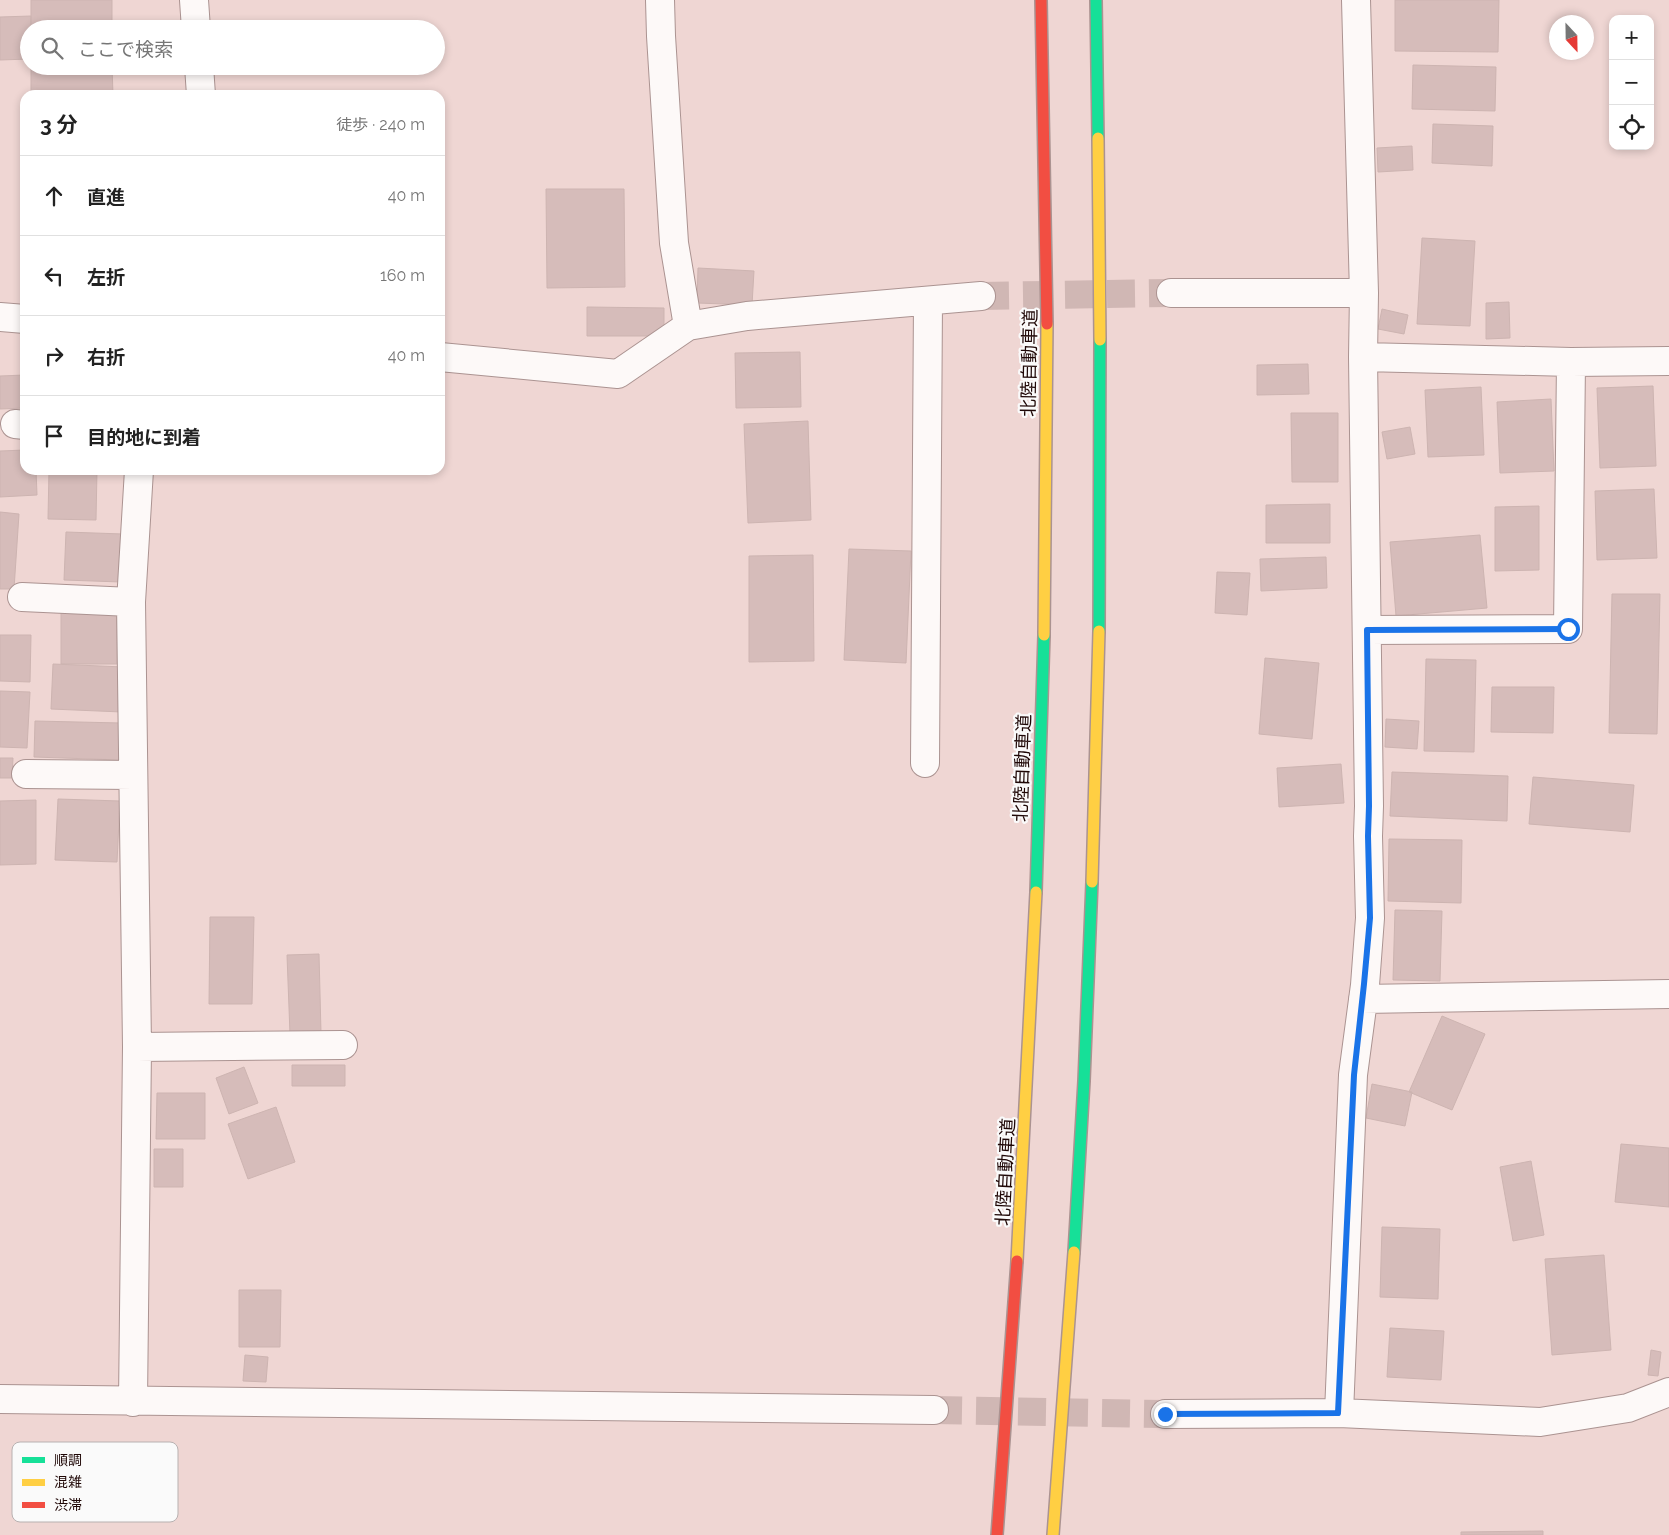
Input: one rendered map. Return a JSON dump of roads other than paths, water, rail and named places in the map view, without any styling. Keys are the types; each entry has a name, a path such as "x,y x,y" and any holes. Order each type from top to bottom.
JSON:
{"highway":[{"name":"北陸自動車道","path":"997,1535 1019,1240 1035,922 1044,618 1047,316 1041,0"},
{"path":"1053,1535 1074,1238 1090,948 1098,656 1101,316 1096,0"},
{"path":"1057,1535 1058,1468"}],"street":[{"path":"194,0 195,20"},
{"path":"660,0 674,243 688,326"},
{"path":"1338,1413 1354,1075 1370,918 1364,293 1356,0"},
{"path":"200,75 201,90"},
{"path":"1171,293 1364,293"},
{"path":"445,357 618,374 688,326 747,316 981,296"},
{"path":"925,763 928,301"},
{"path":"0,317 20,319"},
{"path":"1364,358 1571,362 1669,361"},
{"path":"1367,630 1568,629 1571,362"},
{"path":"133,1402 137,1047 131,602 139,475"},
{"path":"22,597 131,602"},
{"path":"26,774 133,775"},
{"path":"1363,999 1669,994"},
{"path":"137,1047 343,1045"},
{"path":"1165,1414 1338,1413 1540,1422 1628,1408 1669,1392"},
{"path":"0,1400 934,1410"}],"tunnel":[{"path":"981,296 1171,293"},
{"path":"934,1410 1165,1414"}]}
